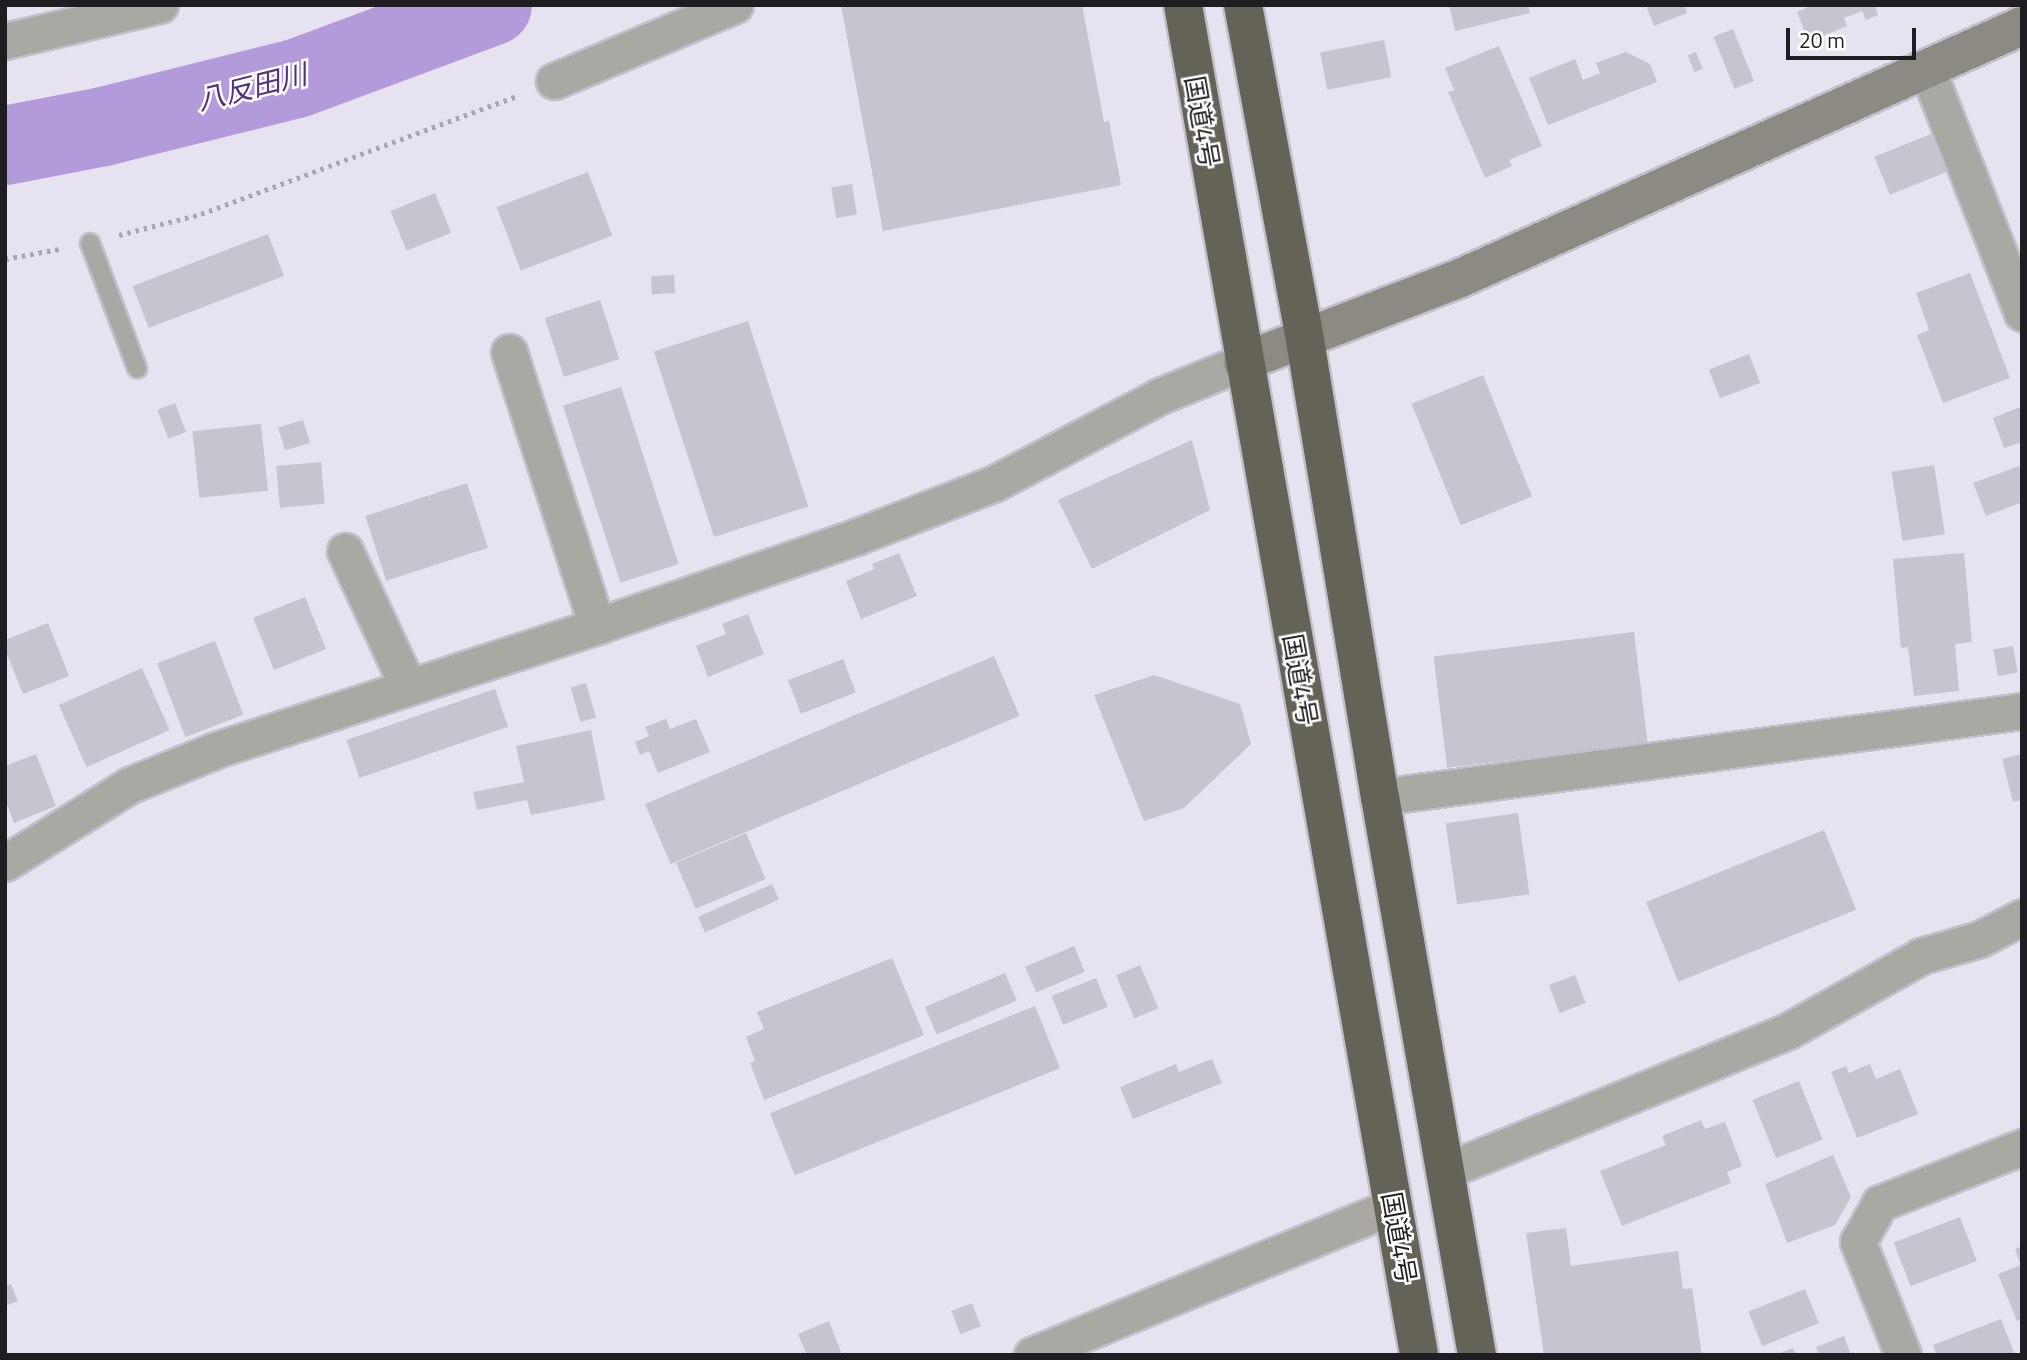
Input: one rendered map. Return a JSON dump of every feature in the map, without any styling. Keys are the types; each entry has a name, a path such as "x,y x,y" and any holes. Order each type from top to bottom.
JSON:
{"highway":[{"name":"国道4号","path":"1183,5 1243,362 1419,1355"},
{"path":"1243,5 1305,340 1380,797 1477,1355"}],"street":[{"path":"5,41 160,5"},
{"path":"554,81 735,5"},
{"path":"5,863 130,785 216,750 597,626 858,536 995,483 1160,396 1456,280 2022,26"},
{"path":"1927,69 2022,313"},
{"path":"509,352 597,626"},
{"path":"345,551 408,687"},
{"path":"1380,797 2022,711"},
{"path":"1445,1171 1788,1031 1920,956 1980,939 2022,917"},
{"path":"1903,1355 1858,1242 1880,1203 2022,1147"},
{"path":"1032,1355 1393,1206"}],"lane":[{"path":"90,243 136,368"}],"path":[{"path":"5,259 90,243 201,214 554,81"}],"building":[{"path":"841,5 1082,5 1104,122 1109,121 1121,185 883,231"},
{"path":"1449,5 1528,5 1530,13 1455,31"},
{"path":"1646,5 1684,5 1687,13 1654,26"},
{"path":"1813,5 1875,5 1878,15 1866,20 1862,11 1844,18 1847,26 1809,42 1797,12"},
{"path":"1733,29 1754,81 1735,89 1714,37"},
{"path":"1384,40 1391,77 1327,90 1320,52"},
{"path":"1499,46 1542,146 1509,160 1512,166 1485,178 1448,92 1454,90 1445,68"},
{"path":"1626,52 1650,64 1657,82 1548,125 1529,78 1575,59 1583,80 1600,73 1596,63"},
{"path":"1696,52 1703,69 1694,72 1688,55"},
{"path":"1931,134 1946,172 1890,195 1874,157"},
{"path":"588,172 612,235 521,271 497,207"},
{"path":"852,184 857,215 836,218 831,187"},
{"path":"435,193 451,233 407,251 390,211"},
{"path":"268,234 284,276 149,328 133,286"},
{"path":"1970,273 2010,378 1943,403 1917,335 1929,330 1916,293"},
{"path":"674,275 675,293 652,294 651,276"},
{"path":"600,300 619,359 564,377 545,318"},
{"path":"748,321 808,506 714,537 654,352"},
{"path":"1749,354 1760,383 1720,398 1709,369"},
{"path":"1483,375 1532,496 1461,525 1412,404"},
{"path":"621,387 678,564 620,583 563,406"},
{"path":"175,403 186,432 168,439 157,410"},
{"path":"2020,407 2022,442 2004,448 1993,418"},
{"path":"303,420 310,443 285,451 278,428"},
{"path":"261,424 268,491 199,498 192,431"},
{"path":"1192,440 1210,510 1092,569 1058,500"},
{"path":"321,462 325,504 280,508 276,466"},
{"path":"1934,465 1945,534 1902,541 1892,472"},
{"path":"2022,465 2022,502 1986,516 1973,483"},
{"path":"467,483 488,548 386,581 365,516"},
{"path":"899,553 917,596 861,619 846,581 874,569 872,564"},
{"path":"1964,553 1972,642 1955,644 1959,691 1914,696 1908,647 1901,648 1893,559"},
{"path":"305,597 326,649 274,670 253,618"},
{"path":"748,614 764,654 708,677 696,646 726,634 722,624"},
{"path":"48,623 69,676 23,694 5,649 5,640"},
{"path":"1634,632 1648,743 1447,768 1434,657"},
{"path":"215,641 243,715 185,737 157,663"},
{"path":"2013,646 2018,673 1998,676 1993,649"},
{"path":"994,656 1019,716 671,864 645,804"},
{"path":"843,659 856,693 801,714 788,680"},
{"path":"142,668 170,730 87,767 59,705"},
{"path":"1154,675 1240,704 1251,744 1184,808 1144,821 1094,695"},
{"path":"586,683 596,718 581,722 571,687"},
{"path":"495,689 508,727 360,778 347,740"},
{"path":"666,719 670,729 696,719 710,752 658,773 649,751 640,755 635,742 649,736 645,727"},
{"path":"591,730 605,800 531,815 527,800 477,810 473,792 524,782 516,746"},
{"path":"36,754 56,806 14,823 5,799 5,766"},
{"path":"2022,754 2022,800 2013,802 2002,759"},
{"path":"1518,813 1529,894 1457,904 1446,823"},
{"path":"1824,830 1856,910 1678,982 1646,902"},
{"path":"746,833 766,879 696,909 676,863"},
{"path":"772,884 779,900 705,932 698,917"},
{"path":"1074,946 1085,972 1036,992 1025,967"},
{"path":"892,958 924,1035 764,1100 750,1063 755,1061 746,1037 764,1029 757,1012"},
{"path":"1140,965 1158,1008 1134,1018 1116,975"},
{"path":"1005,973 1017,1001 937,1035 925,1007"},
{"path":"1575,975 1586,1003 1560,1013 1549,985"},
{"path":"1096,978 1108,1007 1063,1025 1051,996"},
{"path":"1035,1006 1060,1068 795,1175 770,1113"},
{"path":"1212,1059 1222,1083 1133,1119 1120,1087 1176,1064 1179,1072"},
{"path":"1870,1064 1876,1079 1900,1069 1918,1114 1857,1138 1831,1072 1846,1066 1849,1073"},
{"path":"1799,1081 1823,1139 1776,1158 1753,1100"},
{"path":"1701,1120 1705,1129 1725,1122 1742,1166 1727,1172 1731,1183 1622,1226 1600,1171 1666,1145 1662,1136"},
{"path":"1833,1155 1851,1197 1835,1225 1787,1243 1765,1184"},
{"path":"1960,1217 1977,1261 1911,1286 1894,1242"},
{"path":"1566,1228 1571,1266 1678,1251 1683,1289 1692,1288 1702,1355 1544,1355 1526,1233"},
{"path":"2022,1246 2022,1319 2017,1321 1998,1274 2021,1265 2015,1249"},
{"path":"11,1284 18,1301 5,1306 5,1286"},
{"path":"1805,1289 1819,1323 1762,1346 1748,1312"},
{"path":"972,1303 981,1326 960,1334 951,1311"},
{"path":"2001,1319 2015,1355 1937,1355 1933,1345"},
{"path":"829,1321 842,1355 807,1355 798,1334"},
{"path":"1844,1336 1851,1355 1819,1355 1816,1347"},
{"path":"1793,1348 1796,1355 1775,1355"}],"waterway":[{"name":"八反田川","path":"5,145 103,126 296,78 492,5"}]}
